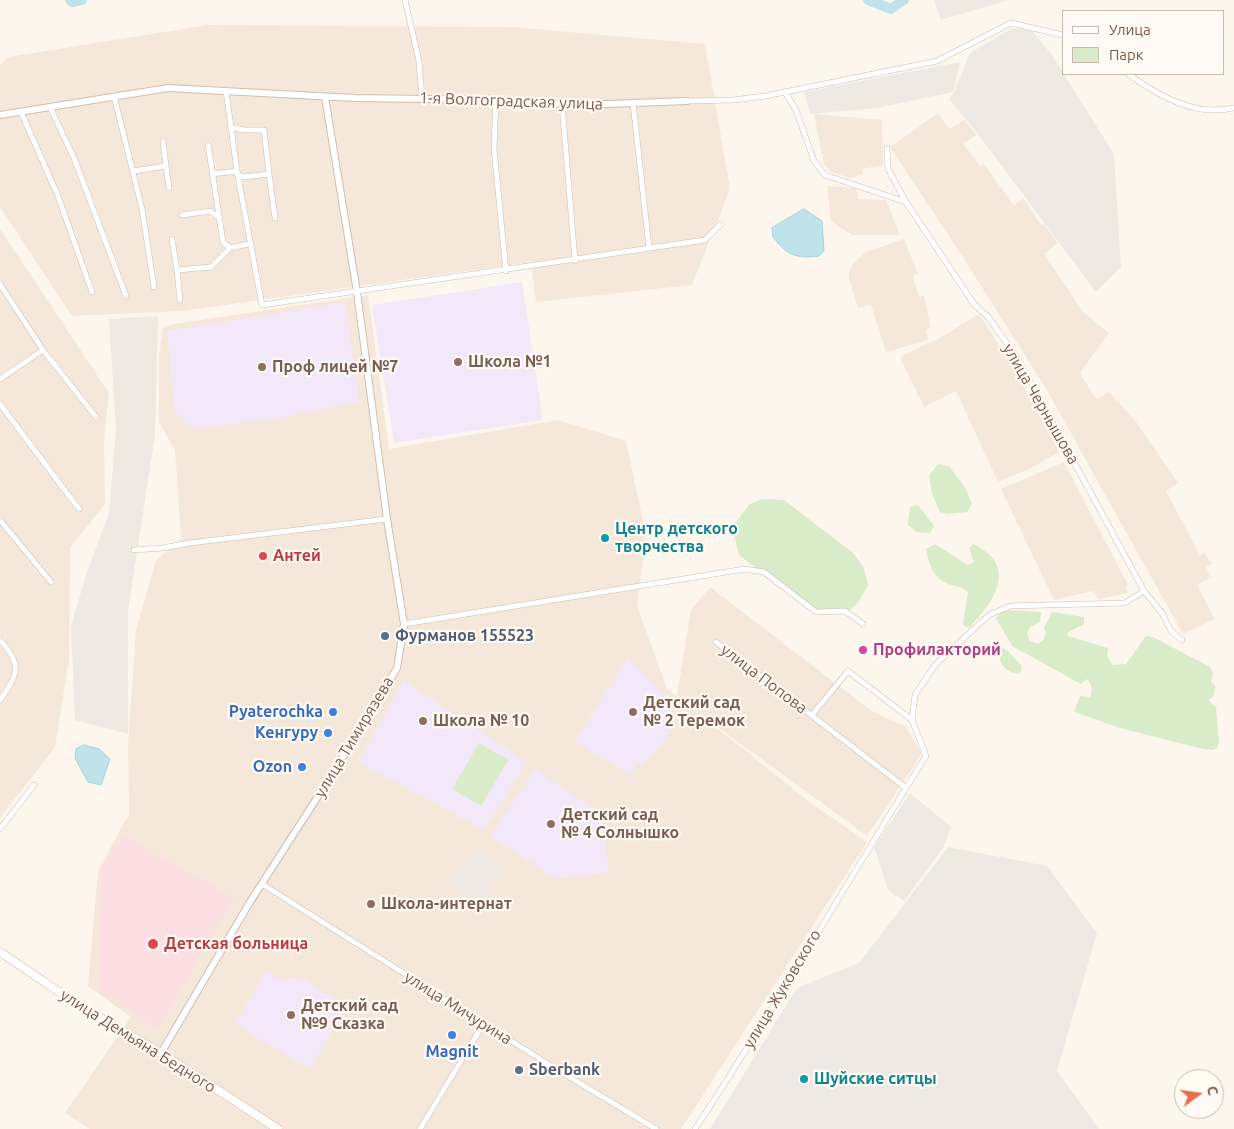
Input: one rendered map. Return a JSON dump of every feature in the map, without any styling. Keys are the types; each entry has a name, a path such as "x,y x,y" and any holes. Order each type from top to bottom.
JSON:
{"main road":[{"name":"улица Демьяна Бедного","path":"0,952 83,1008 161,1053 278,1129"}],"street":[{"path":"406,0 419,61 422,98"},
{"name":"1-я Волгоградская улица","path":"0,115 168,88 324,97 496,100 562,104 733,100 785,92 937,61 1011,22 1062,35"},
{"path":"1129,75 1158,95 1194,108 1234,108"},
{"path":"226,91 249,244 262,305 506,271 649,247 705,240 722,224"},
{"path":"785,92 796,110 814,161 825,175 906,202"},
{"path":"114,96 142,209 154,287"},
{"name":"улица Тимирязева","path":"161,1053 262,884 383,692 396,668 404,624 387,519 357,292 324,97"},
{"path":"496,100 494,150 506,271"},
{"path":"633,103 649,247"},
{"path":"562,104 575,260"},
{"path":"50,107 74,158 126,296"},
{"path":"21,112 58,196 92,292"},
{"path":"231,127 243,130 264,130 274,218"},
{"path":"163,141 169,188"},
{"path":"208,144 223,242 230,248"},
{"name":"улица Чернышова","path":"887,148 888,169 906,202 974,304 988,318 1018,360 1144,591 1162,613 1171,631 1182,640"},
{"path":"133,171 166,166"},
{"path":"212,174 237,172 244,176 269,174"},
{"path":"182,215 210,212 219,218"},
{"path":"172,239 180,300"},
{"path":"177,270 211,268 230,248 249,244"},
{"path":"0,284 43,350 96,416"},
{"path":"0,379 43,350"},
{"path":"0,404 79,510"},
{"path":"134,550 387,519"},
{"path":"0,520 51,582"},
{"path":"404,624 745,569 764,572 816,612 845,611 863,624"},
{"path":"912,720 915,695 936,664 983,620 1010,606 1125,603 1144,591"},
{"path":"0,640 14,657 15,673 0,700"},
{"name":"улица Попова","path":"716,642 906,788"},
{"name":"улица Попова","path":"812,715 848,671 912,720"},
{"name":"улица Жуковского","path":"695,1129 794,974 867,848 926,756 912,720"},
{"path":"0,829 34,785"},
{"name":"улица Мичурина","path":"262,884 556,1069 656,1129"},
{"path":"420,1129 484,1023"}],"shaded area":[{"path":"934,0 1009,0 941,20"},
{"path":"208,25 513,27 705,44 730,189 692,285 536,302 531,262 182,311 72,316 0,207 0,65 8,57"},
{"path":"1013,28 1032,31 1052,55 1062,71 1062,75 1065,75 1114,154 1121,267 1096,292 978,134 949,99 954,92 970,53"},
{"path":"960,62 953,92 877,108 810,114 804,92"},
{"path":"938,113 949,129 964,120 977,135 963,143 980,166 984,164 1014,206 1023,198 1041,225 1044,224 1058,243 1044,254 1084,313 1109,333 1080,373 1096,399 1109,392 1137,423 1178,483 1166,491 1200,555 1205,553 1211,563 1206,567 1210,577 1197,585 1215,619 1183,634 1045,387 890,147"},
{"path":"814,114 882,120 883,165 862,169 863,174 850,178 831,172 824,164"},
{"path":"827,186 856,188 859,199 886,200 900,235 852,235 831,221"},
{"path":"0,229 109,393 104,442 105,504 70,548 69,659 55,747 0,818"},
{"path":"904,239 918,274 913,276 919,297 924,296 931,327 926,330 928,340 886,352 871,305 858,308 849,272 852,265 866,252"},
{"name":"Школа №1","path":"522,282 543,420 394,443 372,305"},
{"path":"368,295 389,449 558,420 626,441 646,536 637,606 667,689 677,696 691,610 710,587 873,712 905,726 922,754 867,836 693,709 808,801 867,842 681,1129 90,1129 65,1113 131,1017 88,986 98,871 129,814 128,744 136,630 156,561 181,538 175,450 159,422 159,356 163,328 174,324"},
{"name":"Проф лицей №7","path":"345,302 359,402 277,418 194,429 175,412 167,331"},
{"path":"979,314 1017,373 1059,452 1029,469 998,482 956,391 924,407 901,360 903,355 938,339"},
{"path":"158,316 155,435 128,611 128,734 75,720 71,626 86,575 109,513 116,430 109,319"},
{"path":"1064,462 1128,585 1125,587 1128,593 1099,599 1092,591 1054,600 1001,489"},
{"name":"Детский сад № 2 Теремок","path":"628,658 670,699 675,726 643,766 638,763 630,775 575,741"},
{"name":"Школа № 10","path":"404,681 527,762 484,830 358,762"},
{"name":"Детский сад № 4 Солнышко","path":"535,769 601,813 609,872 557,879 491,836"},
{"path":"910,793 951,827 943,848 904,901 888,890 874,847"},
{"name":"Детская больница","path":"124,836 234,898 158,1029 98,990 102,868"},
{"path":"475,846 503,864 481,905 445,884"},
{"path":"948,847 1047,866 1097,933 1057,1071 1099,1129 710,1129 797,988 859,963"},
{"name":"Детский сад №9 Сказка","path":"266,971 278,979 301,978 347,1006 310,1069 235,1024"}],"green space":[{"path":"938,464 949,466 966,489 972,504 967,512 948,514 940,512 932,494 929,475"},
{"path":"762,499 784,500 853,553 864,568 868,585 858,603 845,614 816,615 739,555 734,535 736,522 750,504"},
{"path":"918,505 934,526 930,533 917,532 908,525 910,507"},
{"path":"935,544 968,565 974,562 969,548 973,544 987,553 995,563 999,573 994,595 979,618 969,628 963,625 968,592 941,580 934,573 926,549"},
{"path":"1009,610 1041,612 1040,622 1030,627 1027,633 1029,640 1038,644 1044,639 1046,632 1044,628 1052,612 1084,617 1084,624 1067,633 1068,636 1108,648 1107,656 1112,665 1126,664 1146,636 1153,637 1210,667 1213,673 1211,682 1215,686 1214,696 1208,700 1216,707 1219,742 1217,748 1213,750 1203,749 1120,728 1074,712 1080,696 1090,697 1092,688 1089,681 1087,679 1081,684 1012,646 996,618 1000,613"},
{"path":"1002,648 1008,651 1022,666 1021,672 1018,674 1013,673 1002,665 1000,653"},
{"path":"479,743 508,760 481,806 452,789"}],"water":[{"path":"804,209 822,221 824,251 819,256 804,257 787,252 773,237 772,228"},
{"path":"84,745 99,749 110,759 101,785 88,782 75,758 76,749"}],"waterway":[{"path":"70,0 72,2 82,0"},
{"path":"868,0 891,9 904,0"}],"place":[{"name":"Школа №1","path":"458,362"},
{"name":"Проф лицей №7","path":"262,367"},
{"name":"Центр детского творчества","path":"605,538"},
{"name":"Антей","path":"263,556"},
{"name":"Фурманов 155523","path":"385,636"},
{"name":"Профилакторий","path":"863,650"},
{"name":"Pyaterochka","path":"333,712"},
{"name":"Детский сад № 2 Теремок","path":"633,712"},
{"name":"Школа № 10","path":"423,721"},
{"name":"Кенгуру","path":"328,733"},
{"name":"Ozon","path":"302,767"},
{"name":"Детский сад № 4 Солнышко","path":"551,824"},
{"name":"Школа-интернат","path":"371,904"},
{"name":"Детская больница","path":"153,944"},
{"name":"Детский сад №9 Сказка","path":"291,1015"},
{"name":"Magnit","path":"452,1035"},
{"name":"Sberbank","path":"519,1070"},
{"name":"Шуйские ситцы","path":"804,1079"}]}
